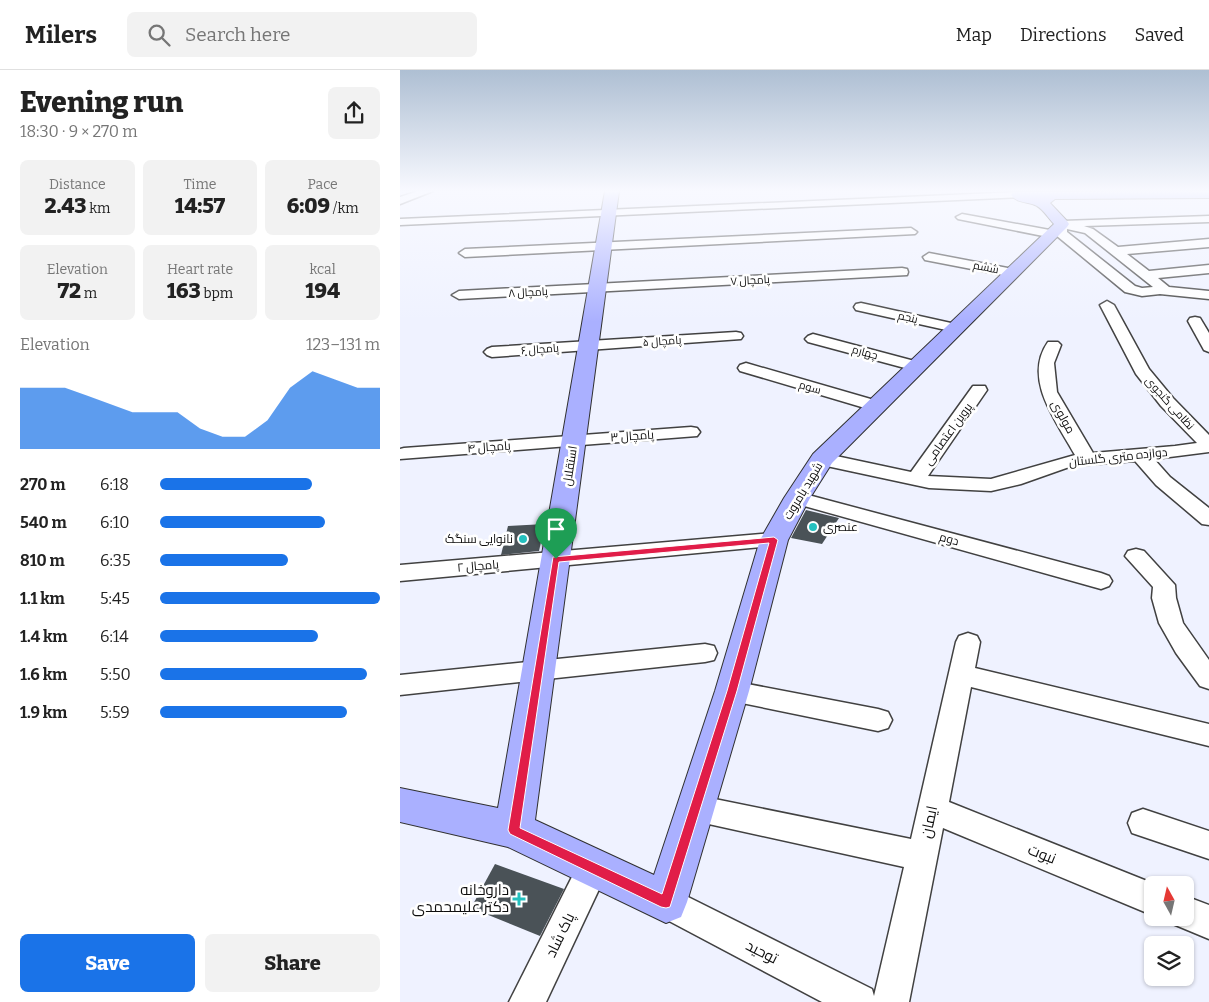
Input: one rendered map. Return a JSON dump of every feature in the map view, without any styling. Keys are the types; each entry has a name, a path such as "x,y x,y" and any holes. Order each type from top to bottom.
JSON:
{"main road":[{"name":"استقلال","path":"514,830 605,234"},
{"name":"شهید بامروت","path":"666,902 732,691 774,540 797,498 822,459 874,406 1052,234"},
{"path":"403,810 514,830 666,902"}],"street":[{"path":"465,253 860,234"},
{"path":"1063,234 1130,289 1142,292 1160,290 1209,295"},
{"path":"1094,234 1162,287 1160,290"},
{"path":"1116,251 1209,243"},
{"name":"ششم","path":"929,256 1013,273"},
{"path":"1146,275 1209,269"},
{"name":"پامچال ۷","path":"597,288 902,272"},
{"name":"پامچال ۸","path":"459,295 597,288"},
{"name":"نظامی گنجوی","path":"1107,305 1142,371 1167,402 1209,445"},
{"name":"پنجم","path":"861,307 956,328"},
{"path":"1195,321 1209,347"},
{"name":"پامچال ۵","path":"588,346 736,336"},
{"name":"چهارم","path":"813,339 916,366"},
{"name":"مولوی","path":"1054,345 1046,363 1049,392 1087,460"},
{"name":"پامچال ۶","path":"492,352 588,346"},
{"name":"سوم","path":"746,368 874,406"},
{"name":"پروین اعتصامی","path":"916,479 980,390"},
{"name":"پامچال ۳","path":"574,440 691,432"},
{"name":"پامچال ۴","path":"404,454 574,440"},
{"name":"دوازده متری گلستان","path":"822,459 929,482 991,484 1014,480 1070,461 1140,455 1209,445"},
{"path":"1140,455 1163,481 1196,506 1209,519"},
{"name":"دوم","path":"797,498 1101,581"},
{"name":"پامچال ۲","path":"400,573 774,540"},
{"path":"1136,556 1164,586 1162,599 1168,621 1209,679"},
{"name":"ایمان","path":"891,1002 968,642"},
{"path":"400,685 705,654"},
{"path":"960,676 1209,734"},
{"path":"732,691 878,720"},
{"path":"695,808 922,856"},
{"name":"نبوت","path":"932,809 1144,896"},
{"path":"1143,822 1209,845"},
{"name":"پاک شاد","path":"527,1002 593,868"},
{"name":"توحید","path":"666,902 859,1002"},
{"path":"1194,916 1209,922"}],"building":[{"name":"عنصری","path":"806,510 839,518 822,544 791,538"},
{"name":"نانوایی سنگک","path":"545,524 539,551 501,555 508,526"},
{"name":"داروخانه دکتر علیمحمدی","path":"495,864 564,889 540,936 471,908"}],"place":[{"name":"عنصری","path":"813,527"},
{"name":"نانوایی سنگک","path":"523,539"},
{"name":"داروخانه دکتر علیمحمدی","path":"519,899"}],"route":[{"path":"774,540 732,691 666,902 514,830 556,559 774,540"}]}
